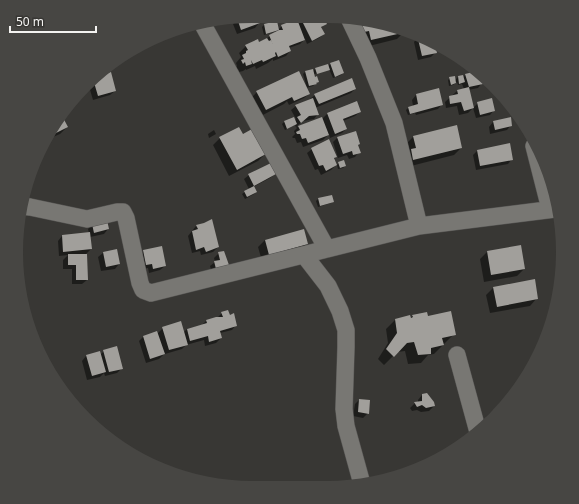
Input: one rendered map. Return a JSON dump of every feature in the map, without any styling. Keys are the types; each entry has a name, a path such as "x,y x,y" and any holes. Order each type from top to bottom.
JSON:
{"street":[{"path":"353,24 394,123 419,226"},
{"path":"205,28 327,249"},
{"path":"542,172 547,188"},
{"path":"27,207 87,219 123,212 126,218 140,282 143,290 151,293 419,226 552,209"},
{"path":"304,254 328,286 340,311 346,330 344,409 346,426 360,479"},
{"path":"457,355 476,425"}],"building":[{"path":"239,23 260,23 241,30"},
{"path":"277,23 279,30 266,34 264,24"},
{"path":"286,23 299,23 305,40 289,46 291,51 278,57 276,52 276,56 263,62 262,60 253,64 251,60 252,64 246,66 245,62 243,64 241,60 244,59 242,55 248,50 245,45 258,39 259,42 267,38 269,41 271,40 274,47 269,35 279,30 283,30 281,25"},
{"path":"303,23 326,23 321,27 325,34 312,41"},
{"path":"363,26 397,34 371,40 369,31 364,32"},
{"path":"419,42 437,51 437,53 422,56"},
{"path":"339,60 344,73 335,77 330,63"},
{"path":"328,64 330,70 317,74 315,68"},
{"path":"313,69 315,77 317,76 319,82 309,86 305,71"},
{"path":"299,71 310,94 294,101 292,97 266,110 256,91"},
{"path":"110,72 116,91 98,96 95,86"},
{"path":"469,73 483,84 469,87 465,74"},
{"path":"463,75 465,82 459,84 458,76"},
{"path":"455,76 456,83 451,85 449,77"},
{"path":"352,78 356,89 319,104 314,94"},
{"path":"469,87 474,108 464,111 461,102 450,104 449,96 458,94 457,90"},
{"path":"439,88 443,105 410,114 408,107 418,104 416,94"},
{"path":"313,98 319,115 309,116 301,123 297,117 301,115 295,105"},
{"path":"492,98 495,111 480,115 477,102"},
{"path":"357,101 361,112 343,119 347,129 335,134 327,113"},
{"path":"294,117 297,124 287,129 284,121"},
{"path":"322,117 329,135 308,143 306,138 302,139 300,134 297,134 296,132 300,130 298,126"},
{"path":"511,117 512,126 495,130 493,121"},
{"path":"65,121 68,127 57,132"},
{"path":"457,125 462,148 413,160 411,149 416,148 413,136"},
{"path":"239,127 243,134 252,129 266,154 237,170 219,137"},
{"path":"356,131 361,153 353,155 352,151 343,154 337,137"},
{"path":"329,139 337,157 334,158 337,165 326,171 323,165 319,166 311,148"},
{"path":"510,143 513,160 480,166 477,150"},
{"path":"344,160 346,166 340,168 338,162"},
{"path":"271,163 276,174 254,186 248,174"},
{"path":"254,186 257,192 247,197 244,191"},
{"path":"332,195 334,202 320,206 318,198"},
{"path":"212,219 219,247 206,252 204,247 196,250 192,231 198,229 196,225"},
{"path":"107,220 109,229 94,233 92,224"},
{"path":"304,229 308,244 269,255 265,240"},
{"path":"90,232 92,249 63,252 62,235"},
{"path":"521,245 525,269 491,275 487,251"},
{"path":"162,246 166,266 153,269 152,264 146,265 143,250"},
{"path":"117,249 120,264 106,267 103,252"},
{"path":"224,251 229,265 216,269 214,261 220,260 218,252"},
{"path":"68,254 87,254 88,280 76,280 76,265 68,265"},
{"path":"535,279 538,299 497,307 493,287"},
{"path":"228,310 230,315 234,313 237,326 220,331 222,338 209,342 208,336 190,341 187,329 207,323 206,320 216,317 223,317 221,312"},
{"path":"451,311 456,335 442,338 444,345 431,348 431,354 418,355 414,342 407,343 394,357 386,349 397,333 395,319 410,315 411,318 413,317 412,315 427,312 428,316"},
{"path":"181,321 188,345 169,350 162,327"},
{"path":"157,331 165,354 150,359 143,336"},
{"path":"117,346 123,369 109,372 103,350"},
{"path":"100,351 106,372 92,376 86,355"},
{"path":"427,393 434,402 435,406 426,408 422,405 417,407 414,402 422,401 422,394"},
{"path":"359,399 370,400 369,414 358,412"}]}
